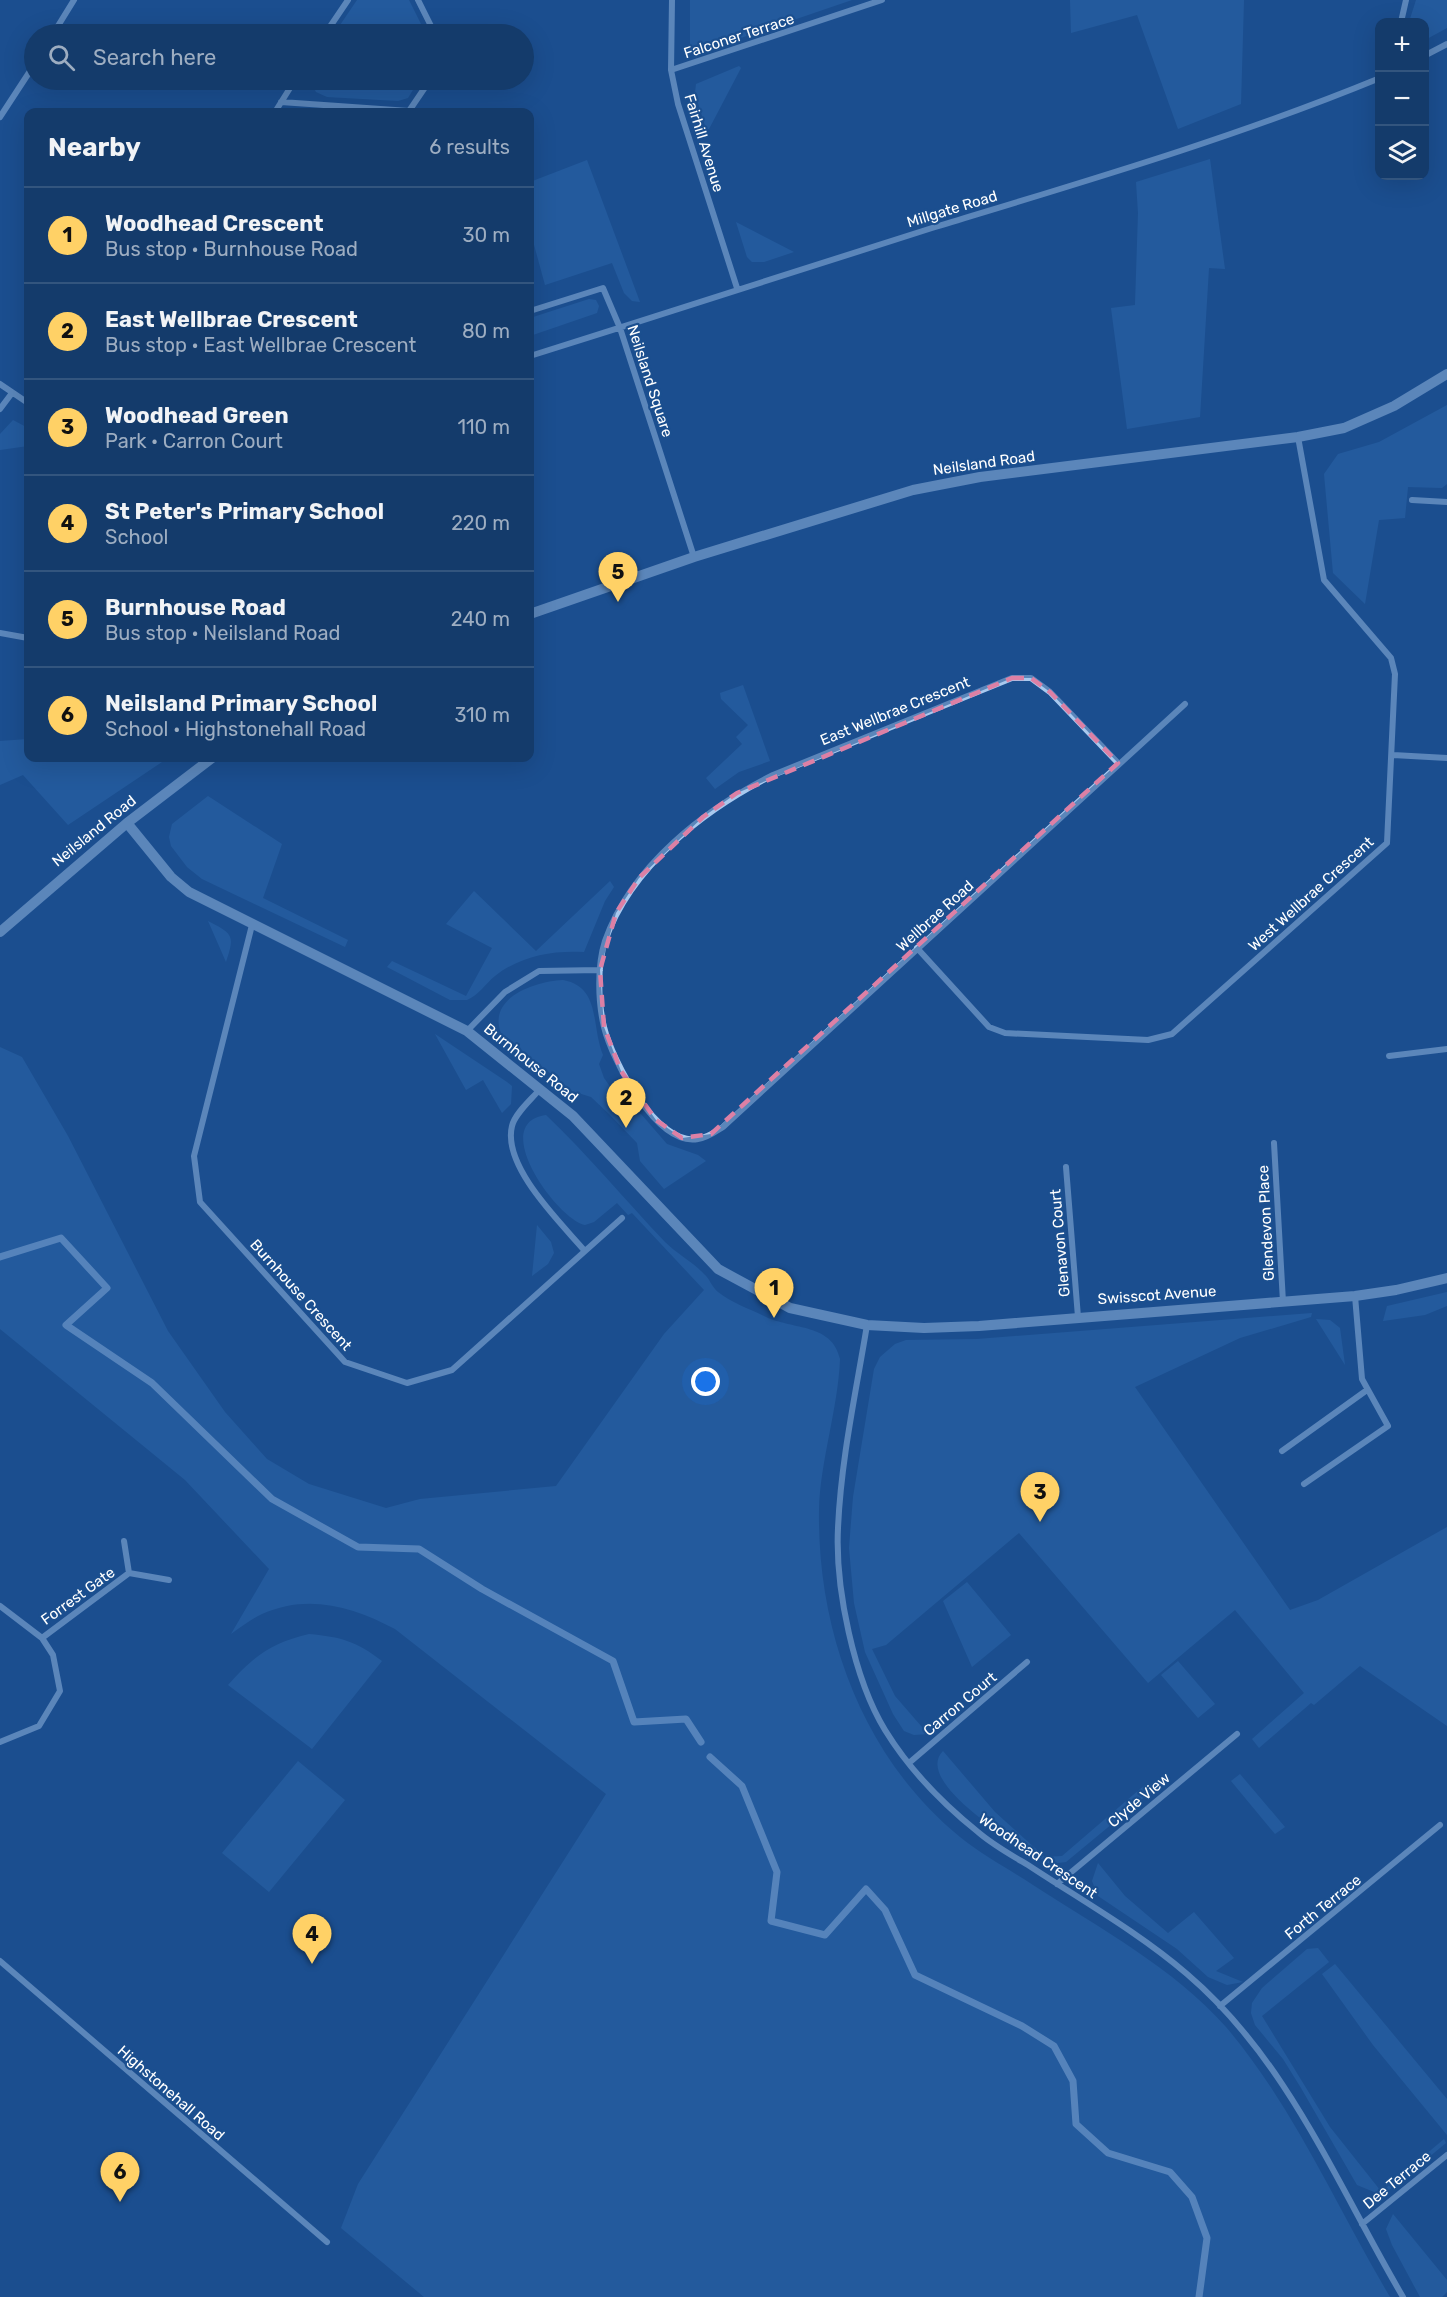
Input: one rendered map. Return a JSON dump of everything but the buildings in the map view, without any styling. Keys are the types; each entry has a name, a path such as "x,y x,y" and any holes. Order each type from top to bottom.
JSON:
{"street":[{"path":"59,24 74,0"},
{"path":"332,24 348,0"},
{"path":"418,0 430,24"},
{"name":"Fairhill Avenue","path":"672,0 671,70 678,104 737,288"},
{"name":"Falconer Terrace","path":"671,70 882,0"},
{"path":"1402,18 1406,0"},
{"path":"1429,54 1447,44"},
{"path":"0,117 24,80"},
{"name":"Millgate Road","path":"534,355 737,288 1181,152 1294,113 1375,80"},
{"path":"277,108 289,90"},
{"path":"411,108 423,90"},
{"path":"281,102 366,108"},
{"name":"Neilsland Square","path":"534,310 603,288 620,328 694,557"},
{"name":"Neilsland Road","path":"534,613 694,557 924,488 980,477 1298,437 1344,428 1394,406 1447,374"},
{"path":"0,384 24,400"},
{"path":"0,409 12,393"},
{"name":"West Wellbrae Crescent","path":"917,948 989,1027 1005,1033 1148,1040 1172,1034 1387,843 1393,755 1395,674 1391,658 1324,580 1298,437"},
{"path":"1412,500 1447,502"},
{"path":"0,633 24,637"},
{"name":"East Wellbrae Crescent","path":"698,1140 672,1134 656,1120 621,1071 604,1027 600,970 604,944 616,913 639,878 703,817 736,793 773,775 1012,678 1031,678 1050,692 1118,763"},
{"name":"Wellbrae Road","path":"698,1140 723,1127 1185,704"},
{"path":"1393,755 1447,758"},
{"name":"Neilsland Road","path":"0,932 127,823 207,762"},
{"name":"Burnhouse Road","path":"127,823 171,877 193,894 252,925 418,1004 467,1031 541,1088 573,1116 718,1269 790,1308 867,1325"},
{"name":"Burnhouse Crescent","path":"252,925 194,1156 200,1202 345,1362 407,1383 452,1370 622,1218"},
{"path":"467,1031 505,992 539,971 600,970"},
{"path":"1389,1056 1447,1049"},
{"path":"541,1088 512,1125 512,1146 519,1168 553,1216 584,1250"},
{"name":"Glendevon Place","path":"1274,1143 1283,1302"},
{"name":"Glenavon Court","path":"1066,1167 1078,1317"},
{"name":"Swisscot Avenue","path":"867,1325 924,1328 979,1326 1283,1302 1355,1296 1447,1278"},
{"path":"1304,1484 1388,1426 1362,1379 1355,1296"},
{"name":"Woodhead Crescent","path":"867,1325 844,1458 837,1529 839,1575 845,1617 855,1655 884,1729 934,1792 979,1833 1146,1942 1187,1974 1220,2006 1262,2054 1300,2110 1402,2297"},
{"path":"1282,1451 1367,1390"},
{"name":"Forrest Gate","path":"124,1541 129,1573"},
{"name":"Forrest Gate","path":"42,1638 129,1573 169,1580"},
{"name":"Forrest Gate","path":"0,1606 42,1638 53,1655 60,1691 39,1726 0,1742"},
{"name":"Carron Court","path":"909,1763 1027,1662"},
{"name":"Clyde View","path":"1057,1884 1237,1734"},
{"name":"Forth Terrace","path":"1220,2006 1440,1825"},
{"name":"Highstonehall Road","path":"0,1961 327,2242"},
{"name":"Dee Terrace","path":"1362,2224 1447,2155"}],"highlighted area":[{"path":"1012,678 1031,678 1050,692 1118,763 711,1134 682,1138 656,1120 621,1071 604,1027 600,970 616,913 639,878 703,817 737,793"}],"shaded area":[{"path":"357,0 409,0 421,24 341,24"},
{"path":"690,0 852,0 703,51 690,48"},
{"path":"1070,0 1244,0 1241,104 1178,129 1137,15 1071,33"},
{"path":"1416,0 1447,0 1447,28 1429,38 1429,18 1410,18"},
{"path":"739,66 741,68 709,129 706,129 695,93 696,84"},
{"path":"315,90 413,90 408,98 398,101 327,97"},
{"path":"1210,159 1225,269 1209,268 1200,417 1127,429 1111,308 1135,305 1138,213 1136,182"},
{"path":"587,160 640,302 632,301 624,293 612,263 545,285 534,245 534,180"},
{"path":"736,222 794,252 764,262 752,262 747,257"},
{"path":"589,299 596,300 599,306 597,313 534,335 534,317"},
{"path":"1447,405 1447,484 1442,488 1408,487 1405,518 1379,520 1365,604 1333,573 1324,474 1338,454 1379,442"},
{"path":"13,420 24,426 24,447 0,450 0,434"},
{"path":"743,685 770,761 739,772 715,789 706,778 742,744 736,737 748,725 721,699 720,693"},
{"path":"24,739 24,762 162,762 68,825 23,775 0,785 0,741"},
{"path":"208,796 282,844 263,898 348,940 345,947 202,879 187,867 171,846 169,837 172,824"},
{"path":"610,881 614,887 605,901 584,952 549,953 526,959 505,969 467,1000 450,1000 387,967 392,961 466,996 492,948 446,924 474,891 536,951"},
{"path":"208,921 223,929 230,936 226,962"},
{"path":"563,980 575,984 584,991 589,999 603,1055 599,1064 604,1078 631,1116 641,1114 667,1144 698,1155 706,1161 664,1189 640,1161 637,1143 609,1114 591,1097 572,1091 501,1033 499,1020 501,1010 517,993 540,984"},
{"path":"435,1034 512,1086 511,1104 502,1113 483,1080 466,1090"},
{"path":"0,1047 22,1057 68,1136 168,1331 225,1412 267,1459 309,1484 386,1508 420,1499 556,1486 664,1334 704,1290 632,1213 628,1215 617,1203 594,1222 585,1225 573,1219 559,1207 533,1171 525,1152 523,1135 530,1122 546,1115 665,1242 700,1270 723,1296 766,1317 810,1329 829,1339 836,1347 840,1359 839,1378 820,1492 821,1556 827,1601 837,1646 852,1690 872,1731 897,1770 926,1805 960,1837 1159,1967 1183,1986 1226,2027 1273,2090 1294,2124 1390,2297 424,2297 341,2228 358,2184 606,1794 395,1629 363,1614 330,1605 296,1604 262,1614 231,1634 269,1569 185,1480 0,1329"},
{"path":"537,1225 551,1242 554,1253 548,1264 532,1276"},
{"path":"1447,1292 1447,1306 1425,1315 1383,1321 1387,1306"},
{"path":"1312,1313 1311,1317 1240,1338 1135,1387 1290,1610 1318,1600 1447,1527 1447,1726 1360,1666 1314,1705 1311,1703 1259,1748 1252,1739 1304,1693 1235,1610 1148,1683 1019,1533 886,1645 872,1649 895,1696 928,1734 914,1735 904,1731 893,1714 865,1652 854,1603 849,1548 853,1497 874,1369 880,1357 895,1344 906,1340 977,1339"},
{"path":"1316,1319 1330,1320 1340,1328 1345,1365"},
{"path":"967,1582 1011,1635 972,1667 943,1601"},
{"path":"309,1634 348,1641 382,1661 312,1749 228,1685 246,1666 264,1652 284,1642"},
{"path":"1178,1661 1215,1704 1198,1718 1161,1675"},
{"path":"943,1751 995,1812 1045,1857 1062,1856 1147,1783 1153,1790 1066,1862 1050,1864 998,1831 957,1797 943,1780 937,1765"},
{"path":"298,1761 345,1800 269,1892 222,1853"},
{"path":"1240,1774 1285,1827 1275,1834 1231,1781"},
{"path":"1098,1863 1125,1896 1168,1933 1194,1912 1234,1958 1216,1971 1243,1982 1227,1985 1208,1977 1177,1949 1098,1896 1092,1881"},
{"path":"1318,1948 1329,1962 1262,2016 1330,2127 1380,2190 1386,2188 1444,2139 1446,2143 1389,2190 1379,2194 1357,2185 1301,2088 1283,2059 1255,2025 1251,2013 1252,2003 1262,1988 1307,1949"},
{"path":"1335,1964 1447,2099 1447,2135 1373,2045 1322,1974"},
{"path":"1393,2214 1447,2280 1447,2292 1442,2297 1420,2297 1386,2229"}],"waterway":[{"path":"0,1257 61,1238 107,1288 66,1325 152,1383 272,1499 358,1547 419,1549 482,1589 613,1661 634,1722 686,1719 701,1742"},
{"path":"710,1757 742,1786 777,1872 771,1921 825,1935 866,1889 885,1910 915,1975 1022,2026 1054,2046 1073,2081 1076,2124 1108,2153 1170,2172 1192,2197 1207,2238 1199,2297"}],"place":[{"name":"Burnhouse Road","path":"618,602"},
{"name":"East Wellbrae Crescent","path":"626,1128"},
{"name":"Woodhead Crescent","path":"774,1318"},
{"name":"Woodhead Green","path":"1040,1522"},
{"name":"St Peter's Primary School","path":"312,1964"},
{"name":"Neilsland Primary School","path":"120,2202"}]}
